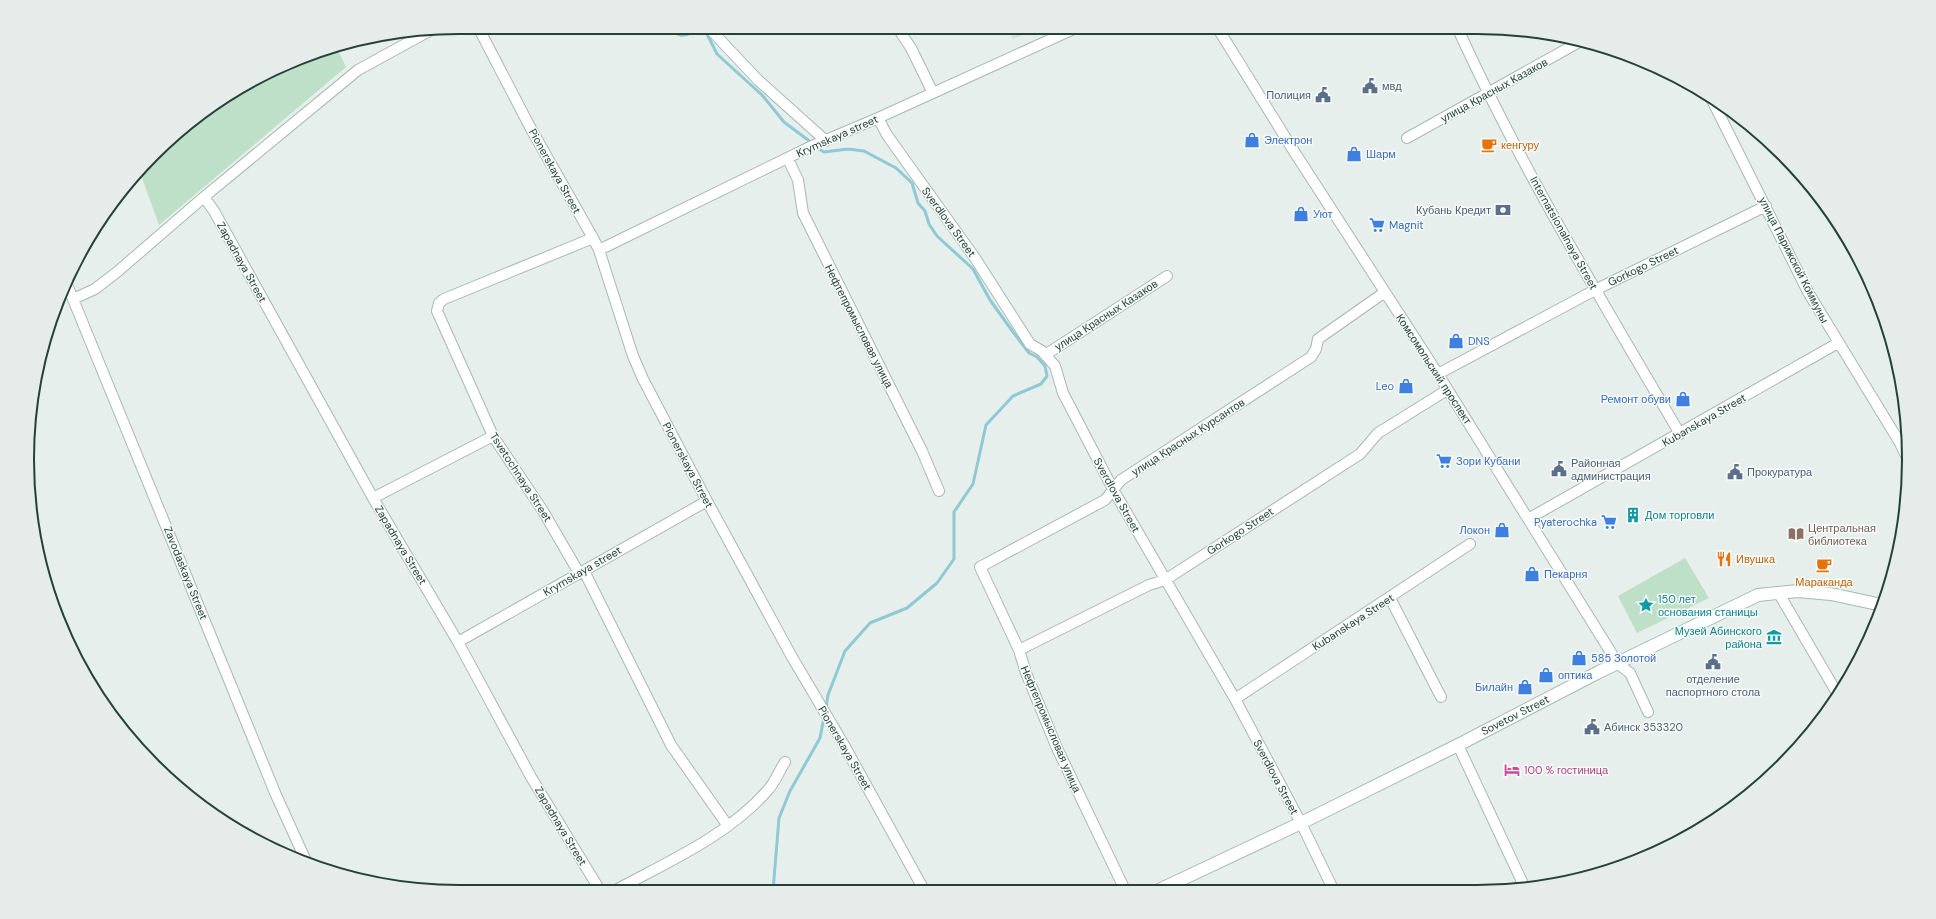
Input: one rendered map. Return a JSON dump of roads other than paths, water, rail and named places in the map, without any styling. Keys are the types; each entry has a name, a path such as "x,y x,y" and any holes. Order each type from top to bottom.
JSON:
{"main road":[{"name":"Sovetov Street","path":"1170,885 1301,823 1758,595 1798,591 1831,594 1876,604"}],"street":[{"name":"Pionerskaya Street","path":"482,34 530,127 599,250 633,356 707,501 796,663 901,845 921,885"},
{"path":"715,34 758,80 826,141"},
{"path":"902,34 911,48 933,93"},
{"name":"Krymskaya street","path":"599,250 814,145 878,118 1063,34"},
{"name":"Комсомольский проспект","path":"1221,34 1438,374 1618,664 1630,673 1648,712"},
{"name":"Internatsionalnaya Street","path":"1460,34 1488,94 1595,290 1680,434"},
{"path":"73,299 95,289 118,272 204,197 358,70 411,37"},
{"name":"улица Красных Казаков","path":"1407,138 1574,45"},
{"name":"улица Парижской Коммуны","path":"1716,108 1808,292 1838,343 1901,437"},
{"name":"Sverdlova Street","path":"878,118 887,135 975,258 1030,344 1045,355 1055,366 1063,394 1114,490 1235,699 1301,823 1330,885"},
{"name":"Нефтепромысловая улица","path":"788,159 798,180 803,213 919,445 939,490"},
{"name":"Zapadnaya Street","path":"204,197 214,211 373,498 458,642 532,776 597,885"},
{"name":"Gorkogo Street","path":"1438,374 1595,290 1766,206"},
{"name":"Tsvetochnaya Street","path":"593,238 450,296 439,303 437,311 493,436 544,511 581,572 671,745 728,826"},
{"name":"улица Красных Казаков","path":"1045,355 1167,276"},
{"name":"Zavodaskaya Street","path":"69,290 276,795 303,855"},
{"name":"улица Красных Курсантов","path":"980,567 1105,500 1121,480 1311,357 1316,349 1318,339 1385,292"},
{"name":"Kubanskaya Street","path":"1528,519 1838,343"},
{"name":"Gorkogo Street","path":"1019,650 1149,585 1165,580 1360,454 1378,433 1448,390"},
{"path":"373,498 493,436"},
{"name":"Krymskaya street","path":"458,642 707,501"},
{"name":"Kubanskaya Street","path":"1235,699 1470,544"},
{"name":"Нефтепромысловая улица","path":"980,567 1019,650 1026,674 1057,748 1123,885"},
{"path":"1778,592 1835,689"},
{"path":"1390,598 1441,697"},
{"path":"1458,745 1523,882"},
{"path":"627,885 707,840 728,826 768,791 785,762"}],"waterway":[{"path":"677,34 690,34"},
{"path":"707,34 717,54 762,95 784,122 812,143"},
{"path":"816,147 824,152 848,149 864,151 896,168 912,183 918,203 925,211 929,224 937,236 973,269 990,300 1013,332 1029,353 1037,357 1045,366 1047,376 1041,384 1013,396 986,425 973,484 954,512 954,559 937,583 907,608 870,623 845,651 828,695 826,708"},
{"path":"773,885 779,818 790,791 820,738 824,717"}],"place":[{"name":"мвд","path":"1370,86"},
{"name":"Полиция","path":"1323,95"},
{"name":"Электрон","path":"1252,140"},
{"name":"кенгуру","path":"1489,145"},
{"name":"Шарм","path":"1354,154"},
{"name":"Кубань Кредит","path":"1503,210"},
{"name":"Уют","path":"1301,214"},
{"name":"Magnit","path":"1377,225"},
{"name":"DNS","path":"1456,341"},
{"name":"Leo","path":"1406,386"},
{"name":"Ремонт обуви","path":"1683,399"},
{"name":"Зори Кубани","path":"1444,461"},
{"name":"Районная администрация","path":"1559,469"},
{"name":"Прокуратура","path":"1735,472"},
{"name":"Дом торговли","path":"1633,515"},
{"name":"Pyaterochka","path":"1609,522"},
{"name":"Локон","path":"1502,530"},
{"name":"Центральная библиотека","path":"1796,534"},
{"name":"Ивушка","path":"1724,559"},
{"name":"Мараканда","path":"1824,565"},
{"name":"Пекарня","path":"1532,574"},
{"name":"150 лет основания станицы","path":"1646,605"},
{"name":"Музей Абинского района","path":"1774,637"},
{"name":"585 Золотой","path":"1579,658"},
{"name":"отделение паспортного стола","path":"1713,662"},
{"name":"оптика","path":"1546,675"},
{"name":"Билайн","path":"1525,687"},
{"name":"Абинск 353320","path":"1592,727"},
{"name":"100 % гостиница","path":"1512,770"}]}
